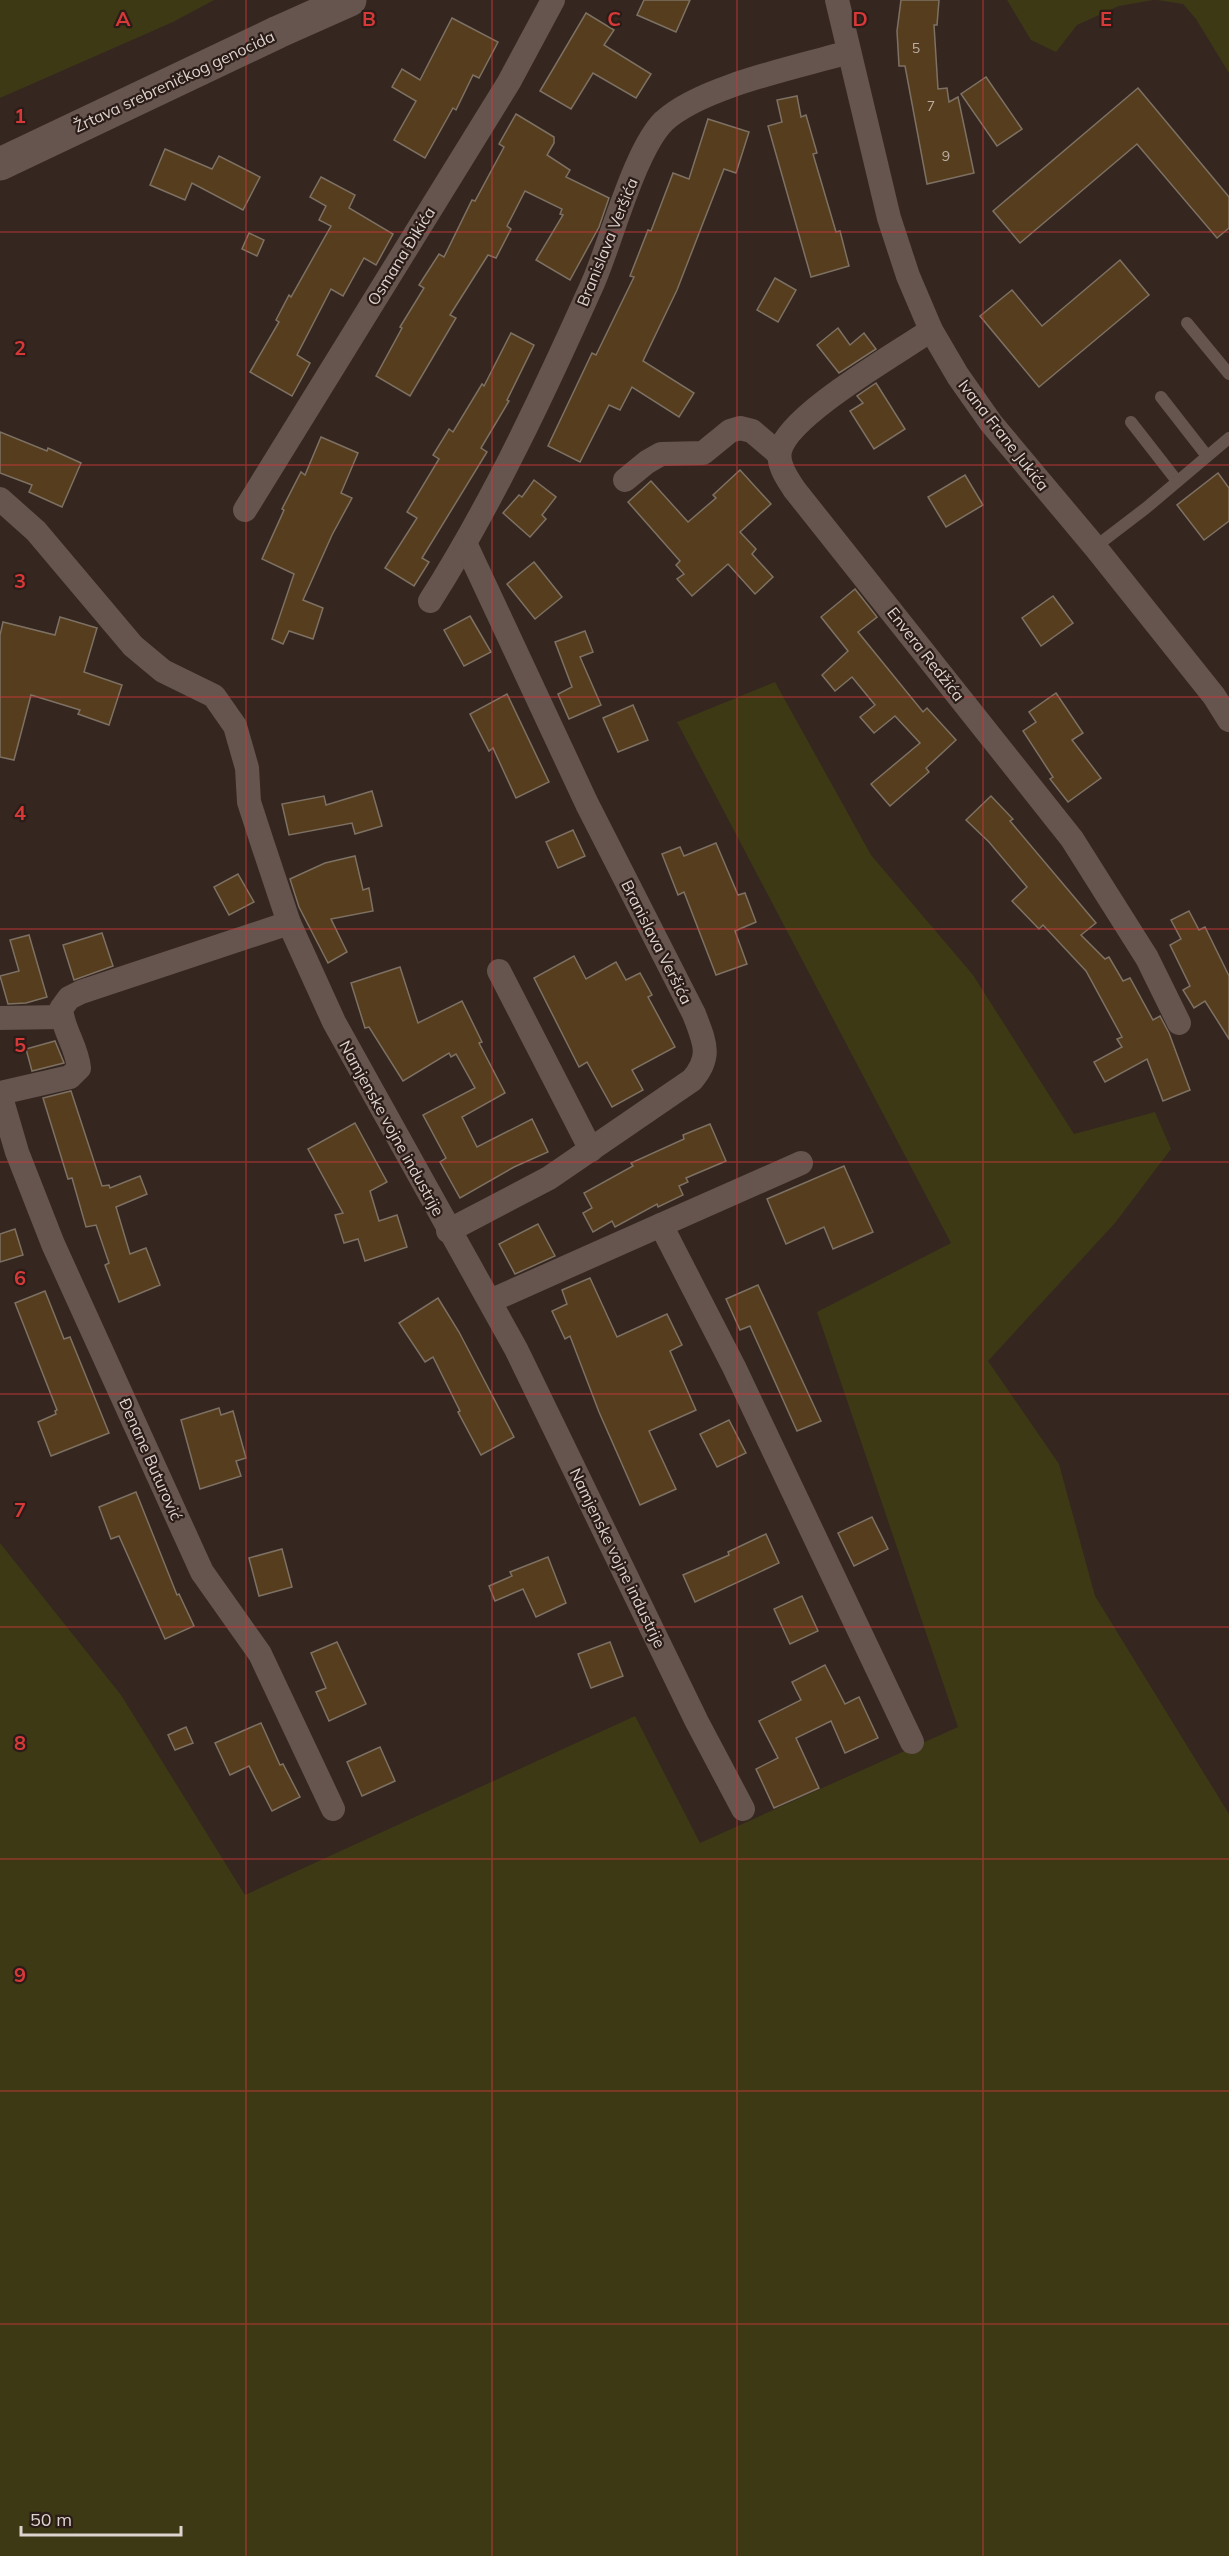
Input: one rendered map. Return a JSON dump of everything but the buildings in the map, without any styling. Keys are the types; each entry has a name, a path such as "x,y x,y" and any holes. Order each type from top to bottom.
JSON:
{"street":[{"name":"Žrtava srebreničkog genocida","path":"0,164 350,0"},
{"name":"Osmana Đikića","path":"245,510 509,82 553,0"},
{"name":"Ivana Frane Jukića","path":"837,0 889,218 908,276 931,330 958,376 991,423 1095,547 1214,696 1229,720"},
{"name":"Branislava Veršića","path":"430,601 466,545 594,281 646,148 663,122 708,94 849,52"},
{"path":"625,480 661,454 703,453 730,431 740,428 752,431 779,454 784,439 817,406 931,330"},
{"name":"Envera Redžića","path":"779,454 783,470 794,489 1072,839 1147,958 1179,1023"},
{"name":"Namjenske vojne industrije","path":"0,500 36,531 133,646 163,671 214,696 226,710 235,726 247,768 249,802 288,923 334,1022 405,1148 448,1231 490,1301 571,1461 697,1722 743,1809"},
{"name":"Branislava Veršića","path":"448,1231 549,1178 692,1080 703,1068 704,1041 694,1014 587,804 466,545"},
{"path":"0,1094 70,1077 79,1068 78,1056 62,1017 61,1009 69,998 288,923"},
{"path":"499,971 591,1150"},
{"path":"0,1018 62,1017"},
{"name":"Đenane Buturović","path":"0,1094 17,1152 53,1244 202,1572 260,1654 333,1809"},
{"path":"490,1301 801,1163"},
{"path":"661,1225 734,1366 912,1742"}],"lane":[{"path":"1187,323 1229,374"},
{"path":"1161,397 1208,456"},
{"path":"1131,422 1177,481"},
{"path":"1095,547 1229,438"}],"shaded area":[{"path":"0,0 214,0 173,22 0,98"},
{"path":"1007,0 1153,0 1119,6 1077,25 1056,52 1031,40"},
{"path":"1157,0 1229,0 1229,73 1196,19 1183,4"},
{"path":"775,682 871,855 973,975 1074,1134 1155,1112 1171,1149 1115,1223 988,1361 1059,1464 1095,1596 1229,1814 1229,2556 0,2556 0,1543 121,1695 245,1895 635,1716 700,1843 958,1727 817,1312 951,1243 677,722"}]}
